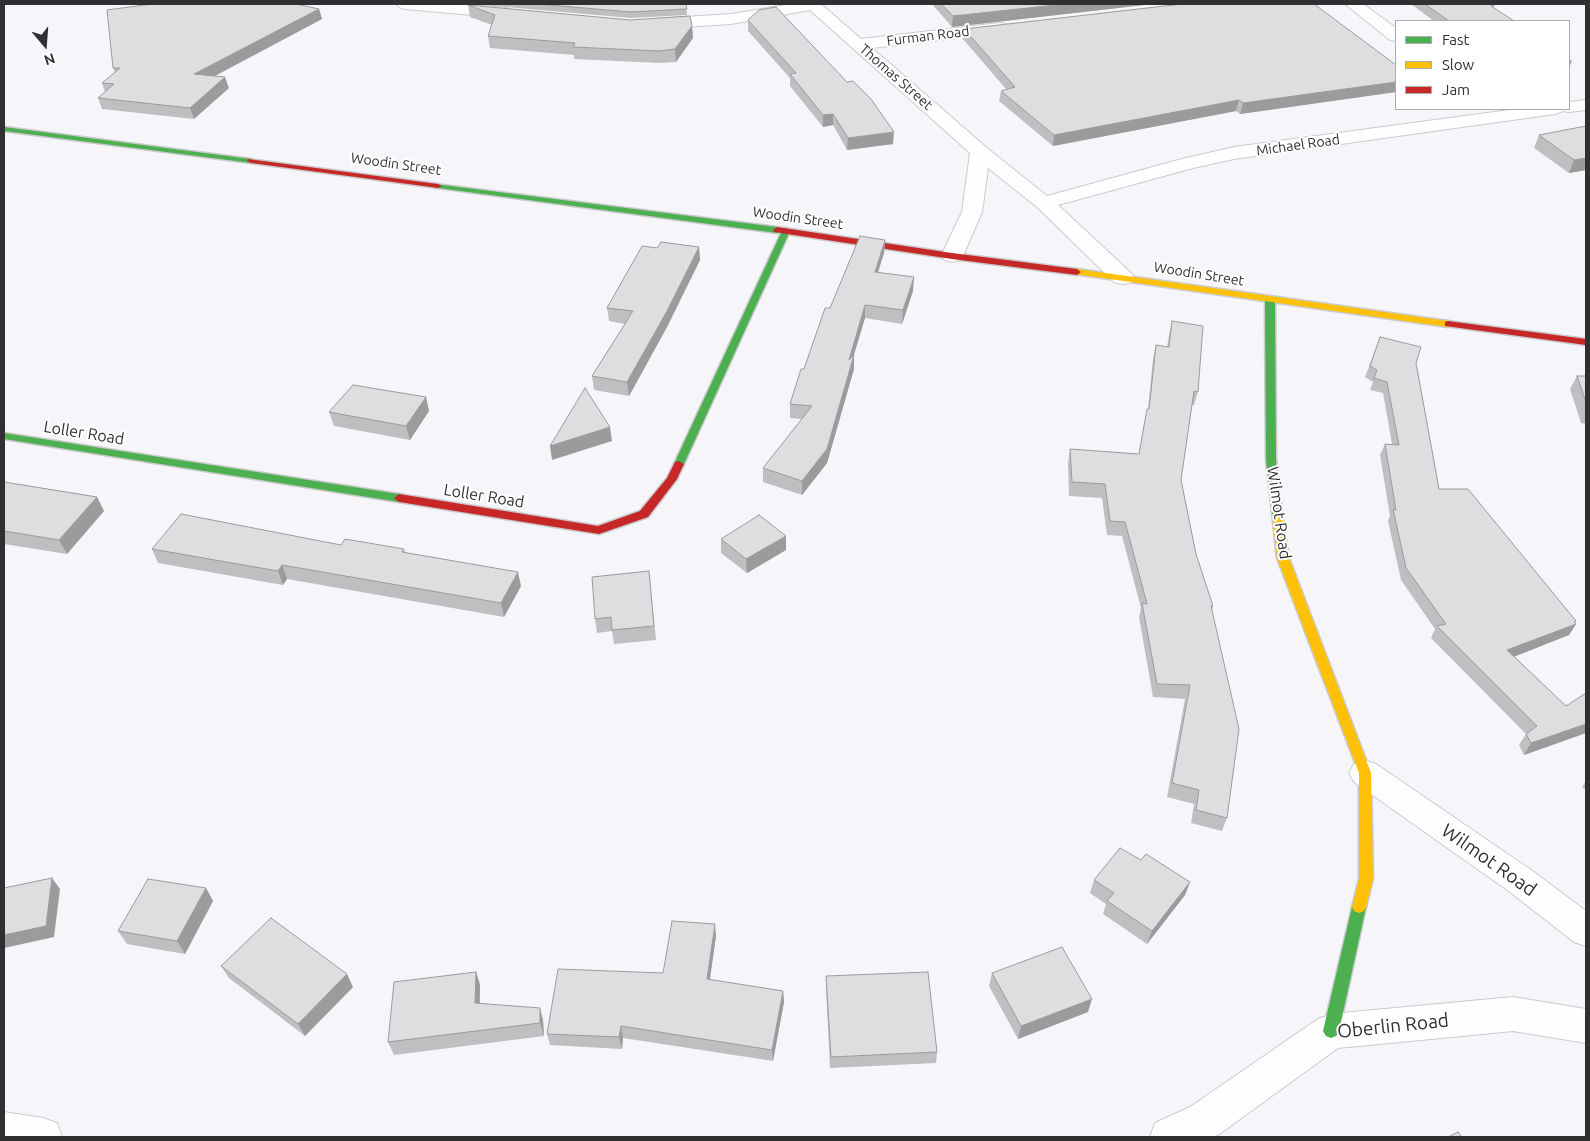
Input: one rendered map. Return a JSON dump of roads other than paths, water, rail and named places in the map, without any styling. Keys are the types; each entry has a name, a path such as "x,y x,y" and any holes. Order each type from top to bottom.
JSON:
{"street":[{"path":"405,4 523,15"},
{"path":"641,24 731,19 813,4"},
{"name":"Thomas Street","path":"813,4 980,152 1044,204 1123,278"},
{"path":"1353,4 1395,35"},
{"name":"Furman Road","path":"858,44 1012,26"},
{"path":"1570,107 1586,105"},
{"name":"Michael Road","path":"1044,204 1189,163 1225,155 1497,112 1536,110"},
{"name":"Woodin Street","path":"4,129 786,231 952,256 1586,342"},
{"path":"952,256 972,212 980,152"},
{"name":"Loller Road","path":"4,436 599,530 644,514 672,479 786,231"},
{"name":"Wilmot Road","path":"1270,300 1271,460 1283,558 1365,773 1366,879 1331,1031"},
{"name":"Wilmot Road","path":"1365,773 1522,882 1586,931"},
{"name":"Oberlin Road","path":"1170,1137 1204,1122 1331,1031 1513,1014 1586,1026"},
{"path":"4,1131 43,1137"}]}
